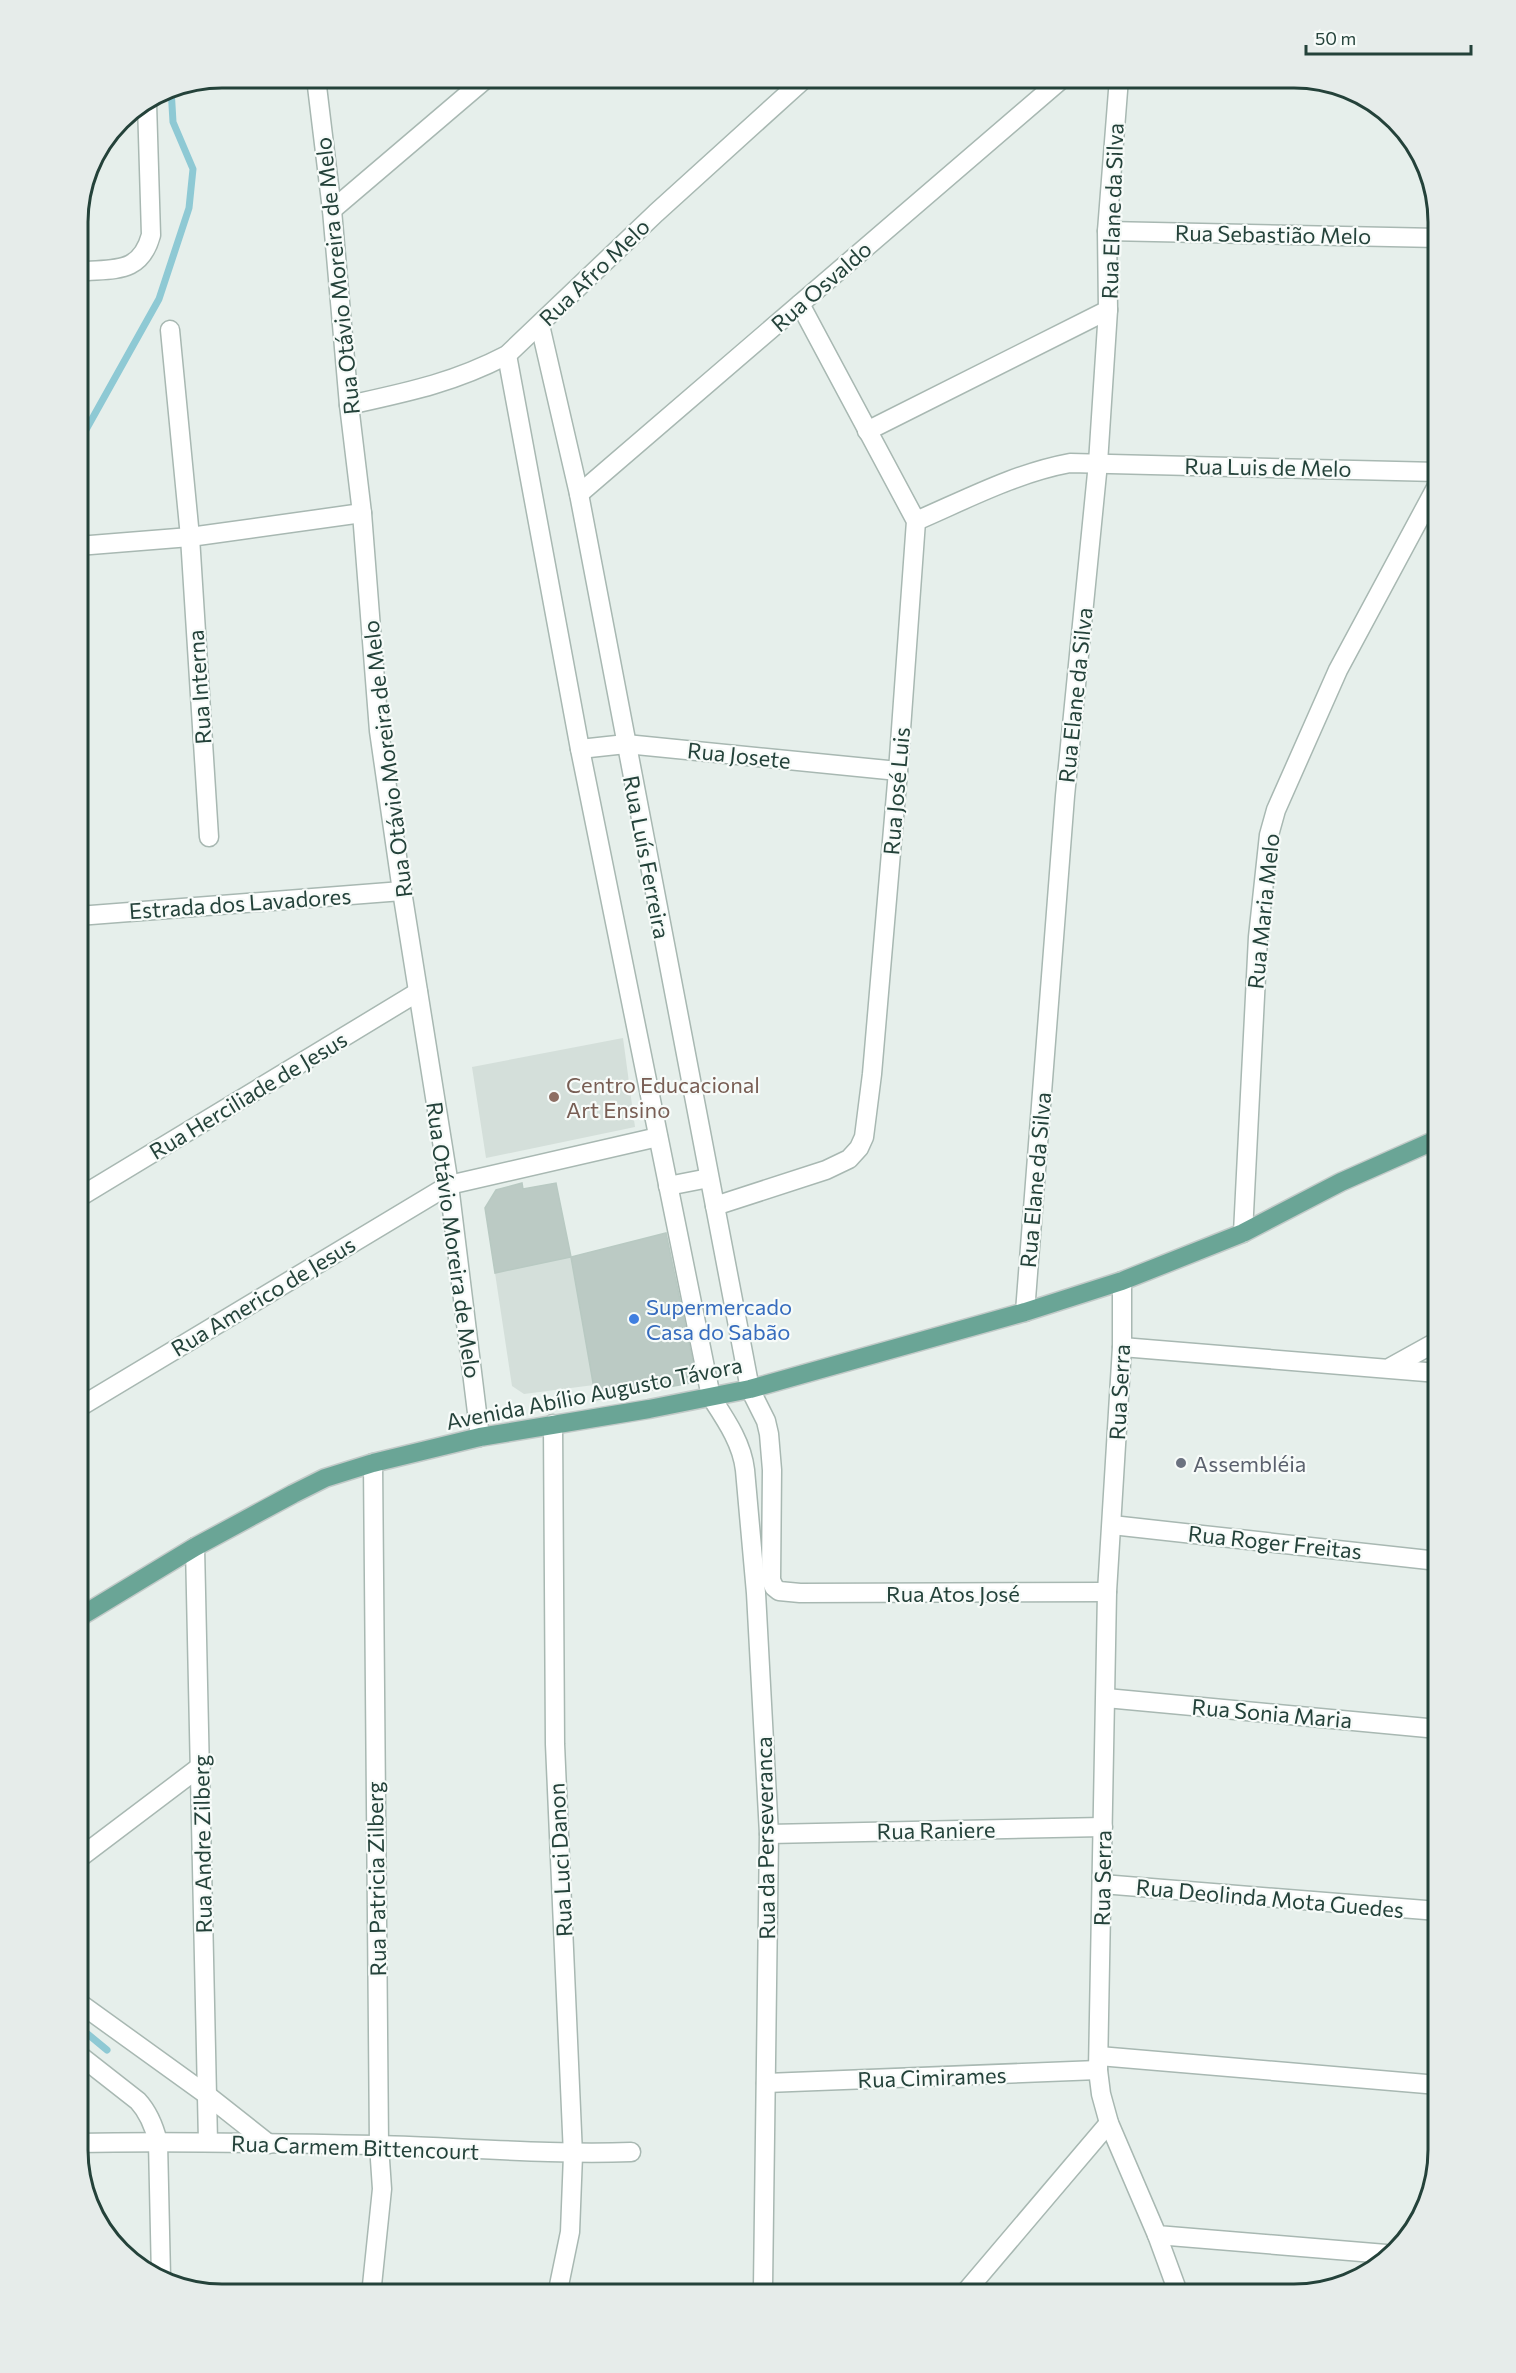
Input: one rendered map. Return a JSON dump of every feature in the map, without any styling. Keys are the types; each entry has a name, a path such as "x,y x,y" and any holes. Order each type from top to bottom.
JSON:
{"main road":[{"name":"Avenida Abílio Augusto Távora","path":"88,1612 195,1547 326,1478 372,1463 480,1437 750,1389 1025,1312 1122,1281 1243,1233 1341,1182 1428,1143"}],"street":[{"name":"Rua Otávio Moreira de Melo","path":"317,89 332,210 349,405 362,513 379,731 449,1185 480,1437"},
{"path":"332,210 474,89"},
{"name":"Rua Afro Melo","path":"349,405 433,386 477,370 507,355 656,213 793,89"},
{"name":"Rua Osvaldo","path":"579,494 1050,89"},
{"name":"Rua Elane da Silva","path":"1025,1312 1065,796 1098,463 1108,310 1107,231 1118,89"},
{"path":"89,271 127,266 140,260 147,250 151,235 147,112"},
{"name":"Rua Sebastião Melo","path":"1107,231 1428,238"},
{"path":"800,304 916,521"},
{"path":"867,431 1108,310"},
{"name":"Rua Luís Ferreira","path":"540,325 579,494 750,1389"},
{"name":"Rua Interna","path":"170,330 190,537 209,837"},
{"name":"Rua Luís Ferreira","path":"507,355 580,749 711,1397"},
{"name":"Rua Luis de Melo","path":"916,521 1007,482 1046,468 1070,463 1428,472"},
{"name":"Rua Maria Melo","path":"1243,1233 1258,937 1269,835 1276,810 1338,670 1428,503"},
{"path":"89,545 190,537 362,513"},
{"name":"Rua José Luis","path":"715,1206 826,1170 849,1159 859,1148 864,1137 872,1074 898,771 916,521"},
{"name":"Rua Josete","path":"580,749 626,744 898,771"},
{"name":"Estrada dos Lavadores","path":"89,915 402,891"},
{"name":"Rua Herciliade de Jesus","path":"88,1192 418,992"},
{"name":"Rua Americo de Jesus","path":"88,1402 449,1185 658,1137"},
{"path":"668,1185 709,1178"},
{"name":"Rua Serra","path":"1122,1281 1122,1347 1107,1592 1098,2063 1101,2094 1109,2123 1157,2235 1175,2284"},
{"path":"1122,1347 1428,1371"},
{"path":"1391,1367 1428,1347"},
{"name":"Rua Atos José","path":"750,1389 766,1421 771,1452 771,1580 779,1591 800,1593 1107,1592"},
{"name":"Rua da Perseveranca","path":"711,1397 731,1429 744,1457 756,1593 769,1834 763,2284"},
{"name":"Rua Luci Danon","path":"553,1424 555,1744 573,2154 570,2232 559,2284"},
{"name":"Rua Patricia Zilberg","path":"372,1463 379,2145 382,2189 372,2284"},
{"name":"Rua Roger Freitas","path":"1112,1525 1428,1560"},
{"name":"Rua Andre Zilberg","path":"195,1547 208,2142"},
{"name":"Rua Sonia Maria","path":"1106,1698 1428,1727"},
{"path":"88,1851 201,1766"},
{"name":"Rua Raniere","path":"769,1834 1103,1827"},
{"name":"Rua Deolinda Mota Guedes","path":"1102,1884 1428,1910"},
{"path":"88,2009 269,2144"},
{"path":"88,2062 138,2101 149,2116 158,2142 160,2269"},
{"name":"Rua Cimirames","path":"766,2084 1098,2063 1428,2084"},
{"path":"972,2284 1109,2123"},
{"name":"Rua Carmem Bittencourt","path":"88,2143 379,2145 573,2154 631,2152"},
{"path":"1157,2235 1379,2253"}],"shaded area":[{"name":"Centro Educacional Art Ensino","path":"623,1038 635,1127 486,1158 472,1067"},
{"path":"571,1257 594,1385 524,1394 512,1386 495,1273"}],"building":[{"path":"522,1183 523,1189 556,1183 571,1257 495,1273 485,1208 496,1190"},
{"name":"Supermercado Casa do Sabão","path":"666,1233 697,1382 596,1400 571,1257"}],"waterway":[{"path":"89,425 159,299 189,208 193,169 173,122 172,99"},
{"path":"88,2034 107,2050"}],"place":[{"name":"Centro Educacional Art Ensino","path":"554,1097"},
{"name":"Supermercado Casa do Sabão","path":"634,1319"},
{"name":"Assembléia","path":"1181,1463"}]}
